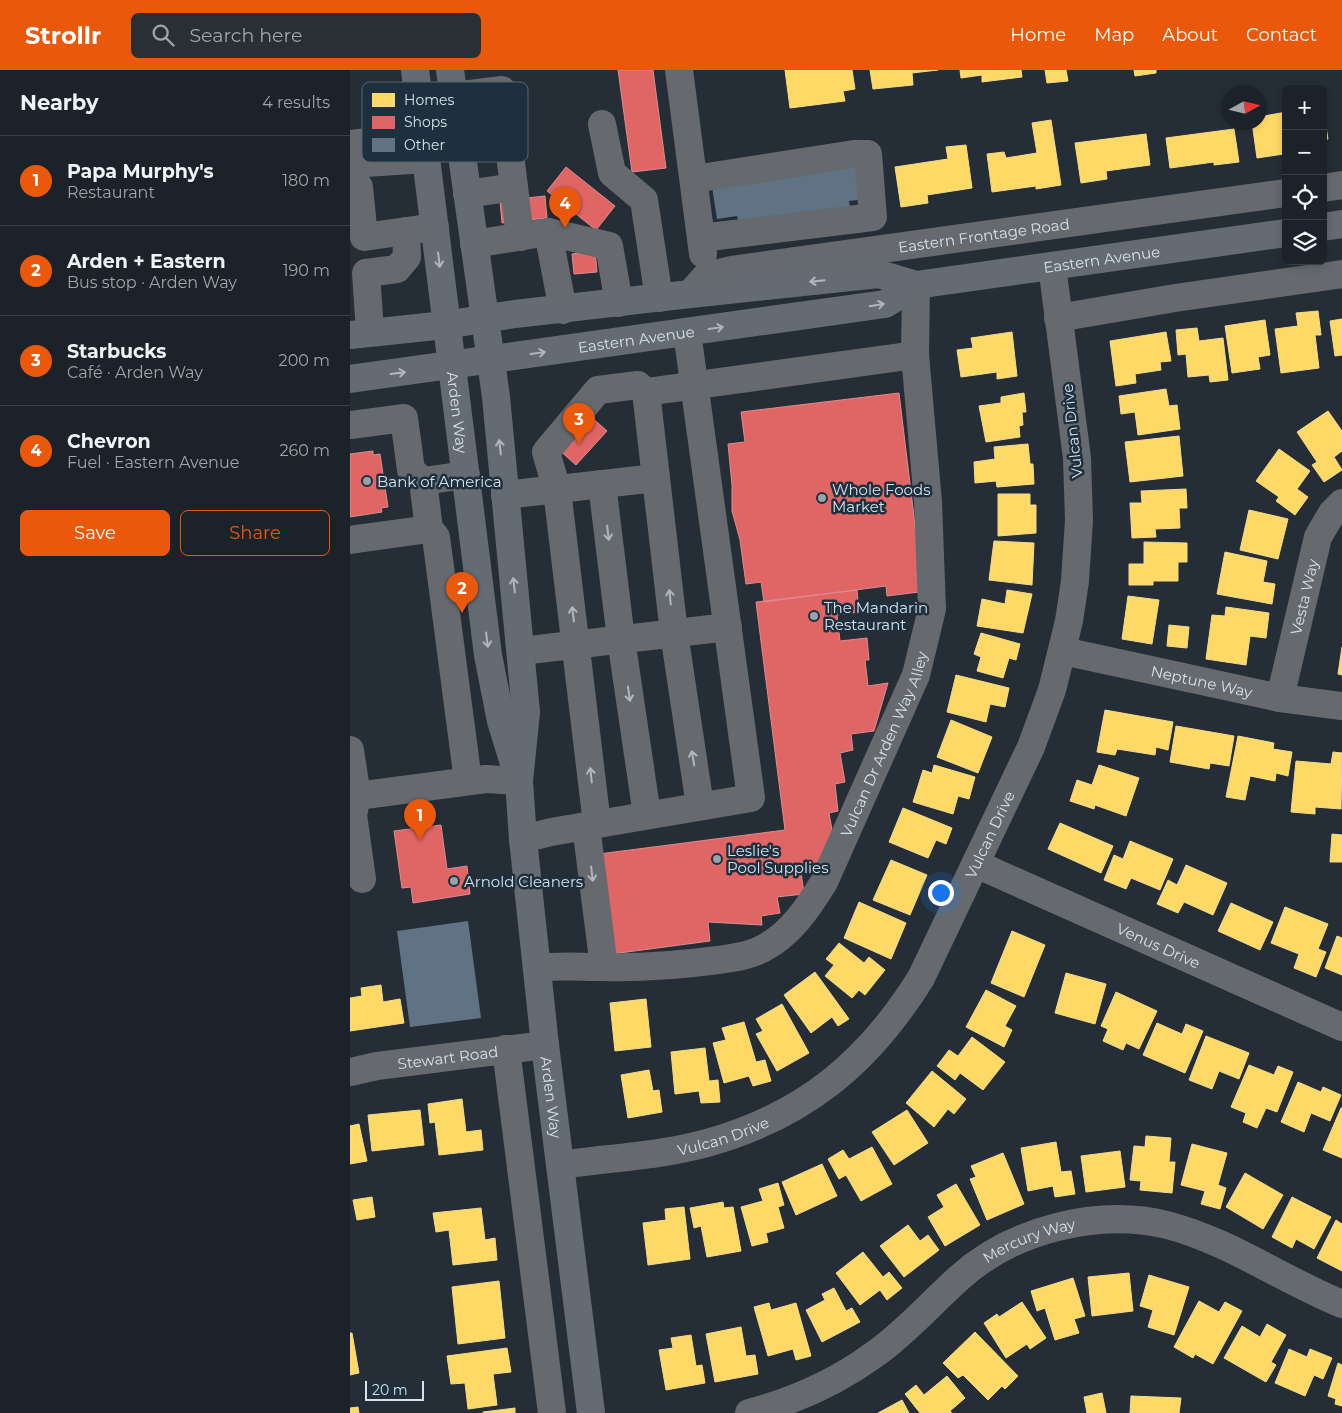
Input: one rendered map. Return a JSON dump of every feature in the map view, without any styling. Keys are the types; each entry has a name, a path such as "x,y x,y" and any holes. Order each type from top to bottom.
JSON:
{"main road":[{"name":"Arden Way","path":"427,162 445,325 466,475 488,656 501,722 519,781"},
{"name":"Arden Way","path":"463,162 490,360 526,712 519,781 523,838 545,1045 591,1413"},
{"path":"1327,226 1342,224"},
{"name":"Eastern Avenue","path":"350,379 885,304 916,285 1282,233"},
{"name":"Eastern Avenue","path":"360,334 660,298 698,285 879,274 916,285"}],"street":[{"path":"679,70 701,238 698,285"},
{"path":"602,124 612,173 644,200 660,298"},
{"path":"694,179 854,154 868,154 873,217 701,238"},
{"path":"511,162 520,238"},
{"path":"350,170 359,187 364,237 435,228"},
{"path":"1327,187 1342,185"},
{"path":"467,194 514,187"},
{"name":"Eastern Frontage Road","path":"698,285 731,270 1282,194"},
{"path":"360,334 366,273 397,269 407,257 406,231"},
{"path":"548,232 563,310"},
{"path":"474,244 548,232 609,246 619,303"},
{"path":"379,235 384,270"},
{"name":"Vulcan Drive","path":"560,1165 706,1143 771,1119 831,1083 870,1048 902,1007 921,978 1031,747 1052,690 1063,651 1075,581 1079,520 1076,458 1052,266"},
{"path":"1058,318 1194,295 1342,274"},
{"name":"Vulcan Dr Arden Way Alley","path":"538,968 566,964 604,967 698,962 732,958 762,949 787,931 800,918 824,882 916,675 932,609 928,502 915,355 916,285"},
{"path":"523,838 751,798 696,386 687,332"},
{"path":"646,392 915,355"},
{"path":"604,967 577,644 556,490 546,452 598,390 638,385 646,392 674,633 700,806"},
{"path":"350,425 404,418 411,470 423,481 468,781"},
{"path":"423,481 466,475"},
{"path":"505,496 656,478"},
{"path":"602,484 621,639 648,815"},
{"name":"Vesta Way","path":"1280,698 1318,536 1332,513 1342,503"},
{"path":"350,540 432,533 473,532"},
{"path":"520,651 728,626"},
{"name":"Neptune Way","path":"1063,651 1280,698 1342,706"},
{"path":"350,757 356,796 353,815 362,879"},
{"path":"356,796 468,781 519,781"},
{"name":"Venus Drive","path":"976,864 1342,1027"},
{"name":"Stewart Road","path":"350,1072 545,1045"},
{"path":"506,1049 552,1413"},
{"name":"Mercury Way","path":"749,1413 806,1394 842,1376 906,1330 960,1278 987,1257 1016,1241 1065,1226 1115,1220 1166,1225 1198,1234 1229,1248 1273,1273 1342,1304"}],"building: Homes":[{"path":"785,70 852,70 855,89 843,91 845,101 790,108"},
{"path":"870,70 938,70 912,73 913,85 873,89"},
{"path":"960,70 1021,70 1022,77 982,82 982,75 961,78"},
{"path":"1045,70 1066,70 1068,81 1047,83"},
{"path":"1134,70 1156,70 1156,73 1135,76"},
{"path":"1282,113 1282,154 1257,158 1253,130 1267,130 1267,116"},
{"path":"1051,120 1061,185 1036,189 1036,186 992,192 987,154 1004,152 1006,158 1037,153 1032,123"},
{"path":"1234,130 1239,162 1214,165 1214,162 1170,168 1166,138"},
{"path":"1146,134 1150,165 1106,171 1107,179 1081,183 1075,143"},
{"path":"966,145 972,188 927,195 928,203 901,207 895,167 948,159 946,147"},
{"path":"1318,311 1321,335 1315,335 1319,368 1281,373 1275,329 1298,326 1296,313"},
{"path":"1342,319 1342,355 1335,356 1330,321"},
{"path":"1265,320 1270,355 1258,357 1260,369 1232,373 1225,326"},
{"path":"1197,328 1199,341 1223,338 1228,380 1210,382 1209,375 1188,377 1186,354 1178,355 1176,330"},
{"path":"1012,332 1017,376 997,379 997,372 961,377 957,350 973,348 971,338"},
{"path":"1166,332 1171,361 1160,362 1161,370 1135,374 1136,383 1116,386 1110,341"},
{"path":"1166,389 1169,406 1177,405 1180,429 1138,435 1135,412 1121,414 1119,396"},
{"path":"1024,393 1026,412 1022,412 1023,425 1019,426 1020,437 986,442 979,406 1001,403 1001,397"},
{"path":"1328,411 1342,431 1342,451 1334,457 1342,470 1324,482 1312,465 1317,462 1297,432"},
{"path":"1179,436 1183,476 1130,482 1125,442"},
{"path":"1028,444 1030,464 1033,464 1034,484 997,487 996,481 975,483 974,462 995,459 994,447"},
{"path":"1279,449 1310,471 1297,489 1308,497 1295,515 1276,501 1279,497 1256,481"},
{"path":"1186,489 1187,508 1179,508 1180,528 1155,529 1156,537 1132,538 1130,503 1142,503 1141,491"},
{"path":"998,494 1030,494 1030,505 1036,505 1036,533 998,536"},
{"path":"1249,510 1288,519 1278,559 1240,550"},
{"path":"994,541 1034,543 1032,585 989,580"},
{"path":"1144,542 1187,543 1187,562 1178,562 1178,581 1153,581 1153,585 1129,585 1129,564 1144,564"},
{"path":"1225,552 1267,561 1263,582 1275,584 1272,604 1217,594"},
{"path":"1007,590 1032,594 1023,633 977,626 982,599 1005,604"},
{"path":"1128,596 1159,600 1152,644 1122,639"},
{"path":"1226,607 1269,613 1266,638 1250,636 1246,665 1206,659 1212,615 1225,616"},
{"path":"1169,625 1189,627 1187,648 1167,646"},
{"path":"981,633 1020,644 1016,660 1009,658 1003,678 977,671 981,657 974,654"},
{"path":"1342,647 1342,675 1338,674"},
{"path":"956,675 1009,688 1005,707 990,704 986,722 947,712"},
{"path":"1105,710 1173,722 1168,750 1156,747 1155,755 1117,749 1115,755 1097,752"},
{"path":"951,720 992,737 978,773 937,757"},
{"path":"1176,726 1234,736 1229,766 1210,763 1209,769 1170,762"},
{"path":"1238,736 1274,743 1273,749 1292,752 1288,776 1276,773 1275,781 1250,776 1245,800 1226,797"},
{"path":"1333,752 1342,753 1341,809 1315,807 1315,814 1291,812 1296,761 1331,764"},
{"path":"934,765 975,777 969,799 958,796 953,814 913,802 923,770 932,773"},
{"path":"1099,765 1139,778 1126,816 1095,805 1094,809 1070,801 1077,780 1092,785"},
{"path":"903,808 952,828 946,844 936,840 928,858 889,842"},
{"path":"1060,823 1113,846 1101,873 1048,849"},
{"path":"1332,834 1342,835 1342,862 1330,862"},
{"path":"1130,841 1173,859 1160,890 1131,878 1126,889 1104,880 1114,855 1123,859"},
{"path":"891,860 927,875 910,915 873,900"},
{"path":"1186,865 1227,883 1213,915 1184,902 1178,913 1157,904 1168,880 1177,885"},
{"path":"859,902 906,923 891,959 844,938"},
{"path":"1231,903 1273,922 1260,950 1218,931"},
{"path":"1285,907 1328,924 1318,949 1326,952 1316,977 1294,968 1299,954 1271,943"},
{"path":"1012,931 1045,945 1024,997 991,983"},
{"path":"1337,936 1342,938 1342,975 1325,968"},
{"path":"839,943 864,963 869,957 885,970 865,995 859,990 852,998 825,976 834,965 826,959"},
{"path":"815,972 849,1019 838,1026 832,1017 811,1033 784,995"},
{"path":"1066,973 1106,984 1095,1024 1055,1013"},
{"path":"381,985 383,1002 400,999 404,1023 350,1031 350,998 362,996 361,988"},
{"path":"986,990 1016,1006 1005,1026 1012,1030 1004,1047 966,1027"},
{"path":"1116,992 1157,1011 1139,1049 1126,1043 1123,1050 1103,1041 1108,1029 1101,1026"},
{"path":"646,999 651,1047 615,1051 610,1003"},
{"path":"782,1004 809,1053 777,1071 756,1034 763,1031 756,1019"},
{"path":"744,1022 756,1062 765,1060 771,1081 753,1086 749,1076 724,1083 713,1043 726,1040 722,1028"},
{"path":"1157,1023 1182,1034 1186,1024 1203,1031 1185,1073 1143,1055"},
{"path":"1206,1036 1249,1053 1239,1079 1219,1071 1212,1089 1189,1080"},
{"path":"972,1037 1005,1062 983,1090 960,1073 955,1080 937,1066 949,1050 958,1056"},
{"path":"705,1048 709,1081 718,1080 720,1102 701,1103 699,1091 675,1094 671,1052"},
{"path":"1249,1065 1274,1075 1278,1066 1293,1072 1277,1112 1266,1108 1257,1128 1243,1122 1246,1113 1231,1107"},
{"path":"649,1070 653,1091 659,1090 662,1112 628,1118 621,1075"},
{"path":"932,1071 966,1099 954,1114 948,1109 934,1127 906,1103"},
{"path":"1298,1082 1321,1092 1323,1087 1341,1095 1330,1121 1311,1113 1304,1132 1281,1122"},
{"path":"462,1099 466,1132 481,1130 483,1150 439,1155 435,1122 430,1123 428,1104"},
{"path":"1342,1108 1342,1158 1323,1150"},
{"path":"420,1110 424,1145 372,1151 368,1115"},
{"path":"907,1110 928,1143 894,1165 872,1132"},
{"path":"359,1124 367,1161 350,1164 350,1126"},
{"path":"1146,1136 1171,1138 1169,1162 1175,1162 1172,1193 1140,1190 1141,1181 1130,1180 1134,1146 1145,1147"},
{"path":"1056,1142 1061,1172 1071,1171 1075,1194 1055,1197 1053,1186 1028,1191 1021,1148"},
{"path":"1192,1144 1227,1153 1218,1185 1226,1188 1220,1209 1201,1204 1205,1191 1181,1185"},
{"path":"872,1147 892,1184 861,1201 846,1175 839,1179 828,1159 843,1150 849,1159"},
{"path":"1120,1151 1125,1187 1086,1192 1081,1156"},
{"path":"1003,1153 1024,1204 987,1220 970,1179 976,1177 971,1166"},
{"path":"822,1164 837,1196 796,1215 782,1182"},
{"path":"1245,1173 1283,1195 1263,1229 1226,1207"},
{"path":"778,1183 784,1205 778,1207 784,1228 766,1233 768,1242 752,1246 741,1207 763,1201 759,1189"},
{"path":"956,1184 980,1225 945,1246 928,1217 944,1207 937,1195"},
{"path":"372,1197 375,1217 357,1220 353,1200"},
{"path":"1292,1197 1331,1217 1314,1249 1296,1239 1292,1248 1272,1237"},
{"path":"723,1202 724,1208 733,1207 741,1251 707,1257 701,1226 694,1228 690,1208"},
{"path":"684,1207 690,1259 648,1265 643,1223 666,1220 665,1209"},
{"path":"481,1208 485,1240 495,1238 497,1260 453,1265 449,1230 436,1232 433,1213"},
{"path":"1336,1220 1342,1224 1342,1271 1317,1258"},
{"path":"908,1225 920,1241 928,1235 939,1250 904,1277 880,1246"},
{"path":"863,1252 883,1277 889,1272 902,1288 887,1300 880,1290 860,1305 836,1273"},
{"path":"1129,1273 1133,1311 1092,1316 1088,1277"},
{"path":"1149,1275 1189,1287 1174,1335 1148,1327 1153,1310 1140,1306"},
{"path":"1073,1278 1085,1316 1074,1319 1079,1333 1055,1340 1045,1308 1037,1311 1031,1291"},
{"path":"499,1281 505,1338 458,1344 452,1287"},
{"path":"834,1288 846,1311 852,1308 860,1322 822,1342 806,1310 825,1300 822,1294"},
{"path":"1199,1301 1219,1312 1225,1302 1242,1311 1213,1364 1195,1354 1193,1358 1174,1347"},
{"path":"1022,1302 1046,1338 1030,1349 1027,1344 1006,1358 984,1323 997,1314 999,1317"},
{"path":"769,1303 771,1310 796,1303 811,1356 796,1360 793,1349 768,1356 754,1307"},
{"path":"1267,1324 1286,1335 1271,1362 1276,1365 1266,1382 1224,1358 1242,1326 1260,1337"},
{"path":"741,1327 746,1356 755,1355 758,1374 715,1382 706,1334"},
{"path":"975,1332 1018,1376 1005,1389 1002,1386 988,1400 963,1375 958,1378 943,1363"},
{"path":"350,1333 352,1333 359,1373 350,1375"},
{"path":"691,1335 696,1366 702,1365 705,1383 666,1390 659,1350 673,1348 671,1338"},
{"path":"507,1348 511,1372 493,1374 497,1405 468,1409 465,1383 451,1384 447,1356"},
{"path":"1289,1349 1307,1357 1310,1349 1332,1358 1323,1379 1314,1375 1305,1396 1275,1383"},
{"path":"1338,1363 1342,1365 1342,1406 1335,1404 1336,1399 1328,1396"},
{"path":"947,1376 965,1398 950,1411 952,1413 920,1413 905,1394 916,1385 924,1395"},
{"path":"1102,1393 1106,1413 1087,1413 1084,1397"},
{"path":"1131,1396 1181,1398 1179,1413 1130,1413"},
{"path":"902,1400 909,1413 878,1413"},
{"path":"358,1407 359,1413 350,1413 350,1408"},
{"path":"515,1408 515,1413 483,1413 483,1412"}],"building: Shops":[{"path":"618,70 653,70 666,168 632,172"},
{"path":"566,167 615,206 596,230 547,191"},
{"path":"545,196 547,218 502,223 500,201"},
{"path":"595,251 597,272 574,274 572,254"},
{"name":"Whole Foods Market","path":"899,393 921,574 917,574 919,592 887,596 886,586 764,602 761,582 746,584 740,540 732,511 732,485 728,444 745,442 741,412"},
{"path":"588,414 607,431 576,465 558,449"},
{"name":"Bank of America","path":"373,451 373,455 380,454 388,507 381,508 382,512 350,517 350,454"},
{"path":"857,590 859,612 837,615 840,641 867,638 869,660 865,660 868,686 888,683 874,731 851,734 853,750 840,753 845,782 835,784 838,811 829,813 834,841 820,868 801,872 804,894 777,897 780,913 761,916 762,925 708,922 710,941 612,954 599,854 785,830 756,602"},
{"path":"441,825 447,869 467,866 470,894 413,903 411,887 402,888 394,831"}],"building: Other":[{"path":"860,158 866,199 849,201 850,208 739,225 737,216 717,219 711,180"},
{"path":"468,921 481,1018 410,1027 397,931"}],"place":[{"name":"Chevron","path":"565,228"},
{"name":"Starbucks","path":"579,444"},
{"name":"Bank of America","path":"367,481"},
{"name":"Whole Foods Market","path":"822,498"},
{"name":"Arden + Eastern","path":"462,613"},
{"name":"The Mandarin Restaurant","path":"814,616"},
{"name":"Papa Murphy's","path":"420,840"},
{"name":"Leslie's Pool Supplies","path":"717,859"},
{"name":"Arnold Cleaners","path":"454,881"}]}
